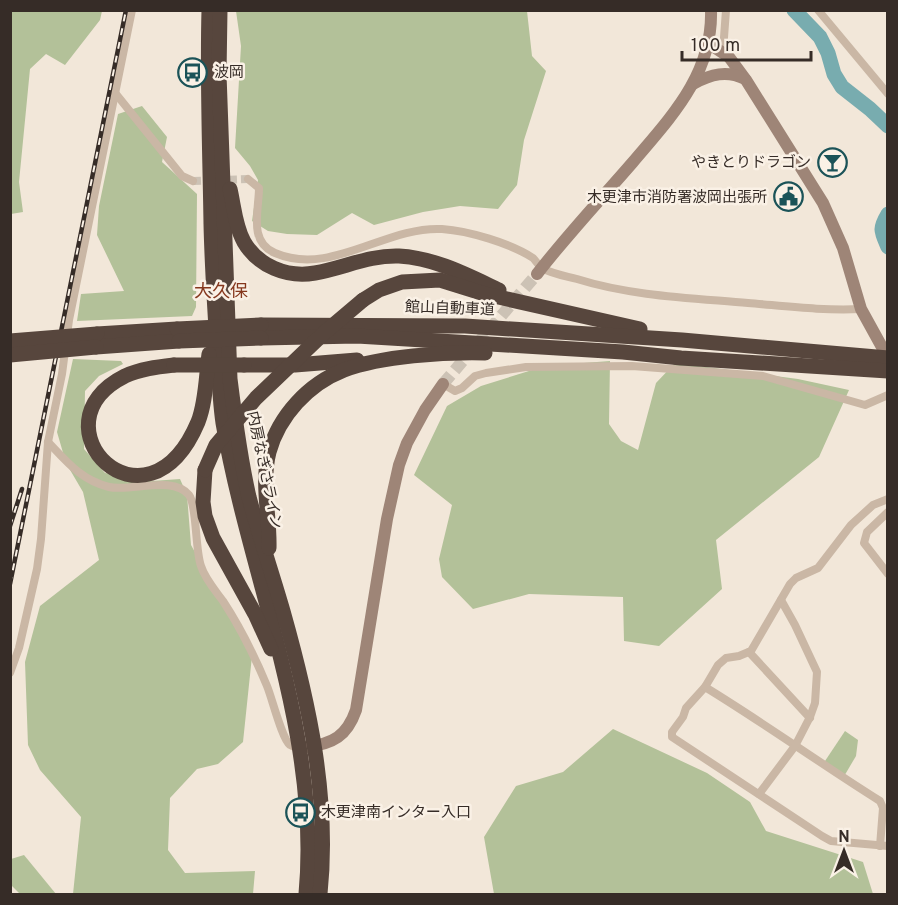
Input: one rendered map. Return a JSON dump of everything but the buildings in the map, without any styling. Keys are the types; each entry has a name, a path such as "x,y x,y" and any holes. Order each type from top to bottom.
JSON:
{"highway":[{"name":"内房なぎさライン","path":"209,10 212,282 223,420 238,500 285,679 299,748 308,832 306,894"},
{"name":"内房なぎさライン","path":"220,10 219,74 231,390 244,473 268,565 283,610 315,746 323,828 320,894"},
{"path":"223,150 236,221 244,242 258,259 275,270 291,274 313,274 369,258 400,256 445,266 501,291 561,312"},
{"path":"285,679 255,614 213,538 203,502 205,470 216,445 250,405 303,352 363,300 379,290 402,282 440,280 485,294 618,325 827,353"},
{"path":"212,282 208,356 203,402 198,421 177,457 156,473 123,474 108,466 97,455 88,432 90,415 100,394 110,384 127,375 148,369 174,365 244,365 295,365 464,352 623,352"},
{"name":"館山自動車道","path":"10,341 96,341 178,335 465,326 682,340 827,353 849,362 888,371"},
{"name":"館山自動車道","path":"261,332 623,352 681,358 849,362 888,358"},
{"name":"館山自動車道","path":"10,355 96,341"},
{"path":"268,565 270,531 266,478 269,453 278,429 287,416 301,397 343,371 371,363 420,356"}],"street":[{"path":"10,673 20,648 41,539 48,442 63,374 69,320 132,10"},
{"path":"539,271 666,125 693,84 708,43 711,10"},
{"path":"723,51 726,10"},
{"path":"818,10 888,94"},
{"path":"708,43 723,51 746,80 823,202 843,248 861,309 888,358"},
{"path":"693,84 724,73 746,80"},
{"path":"116,94 182,176 193,181"},
{"path":"248,179 259,188 256,231 259,238 271,252 292,260 317,260 424,229 444,229 502,244 534,259 539,271"},
{"path":"539,271 613,288 734,302 861,309"},
{"path":"48,442 81,476 110,487 171,485 189,495 193,507 197,555 202,570 247,644 272,697 284,736 290,745 299,748 315,746 343,734 351,725 356,710 387,519 399,465 407,443 425,410 443,384 455,391 476,376 486,373 526,368 632,366 763,376 865,405 888,395"},
{"path":"705,687 753,716 880,801 883,808 884,846 831,841 672,737 672,732 684,717 686,708 705,687 718,665 726,658 749,652 764,631 790,584 796,578 818,568 851,525 873,505 888,499"},
{"path":"888,512 867,532 864,543 888,574"},
{"path":"759,794 795,746 815,703 817,672 781,600"},
{"path":"749,652 810,718"}],"green space":[{"path":"10,11 102,11 100,20 65,65 46,54 30,69 19,182 23,212 11,214"},
{"path":"236,11 527,11 532,56 546,71 524,140 517,185 498,209 460,206 423,212 374,225 352,213 317,235 268,231 252,221 258,180 235,148 241,46"},
{"path":"142,106 167,137 162,162 197,194 196,307 192,316 77,321 81,294 124,291 97,235 99,206 118,114"},
{"path":"73,359 121,361 123,364 99,376 85,391 84,449 105,473 152,481 180,479 187,495 191,545 252,656 243,742 218,764 197,769 170,798 168,850 185,873 255,871 253,894 73,894 81,817 40,770 28,745 25,662 40,606 99,560 83,492 66,463 57,432"},
{"path":"610,361 609,424 621,441 638,450 656,383 675,363 798,379 849,390 819,457 716,540 722,589 659,646 624,641 623,597 529,594 473,609 442,577 439,559 452,505 414,475 447,406 481,386 545,366"},
{"path":"613,729 707,773 750,802 766,831 863,862 873,894 494,894 484,837 516,786 563,772"},
{"path":"845,731 858,740 856,756 843,778 823,764"},
{"path":"24,855 56,894 20,894 11,885 11,859"}],"waterway":[{"path":"794,10 820,37 828,53 834,74 842,87 888,126"},
{"path":"888,214 882,230 888,247"}],"tunnel":[{"path":"193,181 248,179"},
{"path":"443,384 537,274"}],"railway":[{"path":"10,584 126,10"},
{"path":"10,526 22,489"}],"place":[{"name":"波岡","path":"193,72"},
{"name":"やきとりドラゴン","path":"832,162"},
{"name":"木更津市消防署波岡出張所","path":"788,197"},
{"name":"木更津南インター入口","path":"300,812"}],"district":[{"name":"大久保","path":"221,291"}]}
